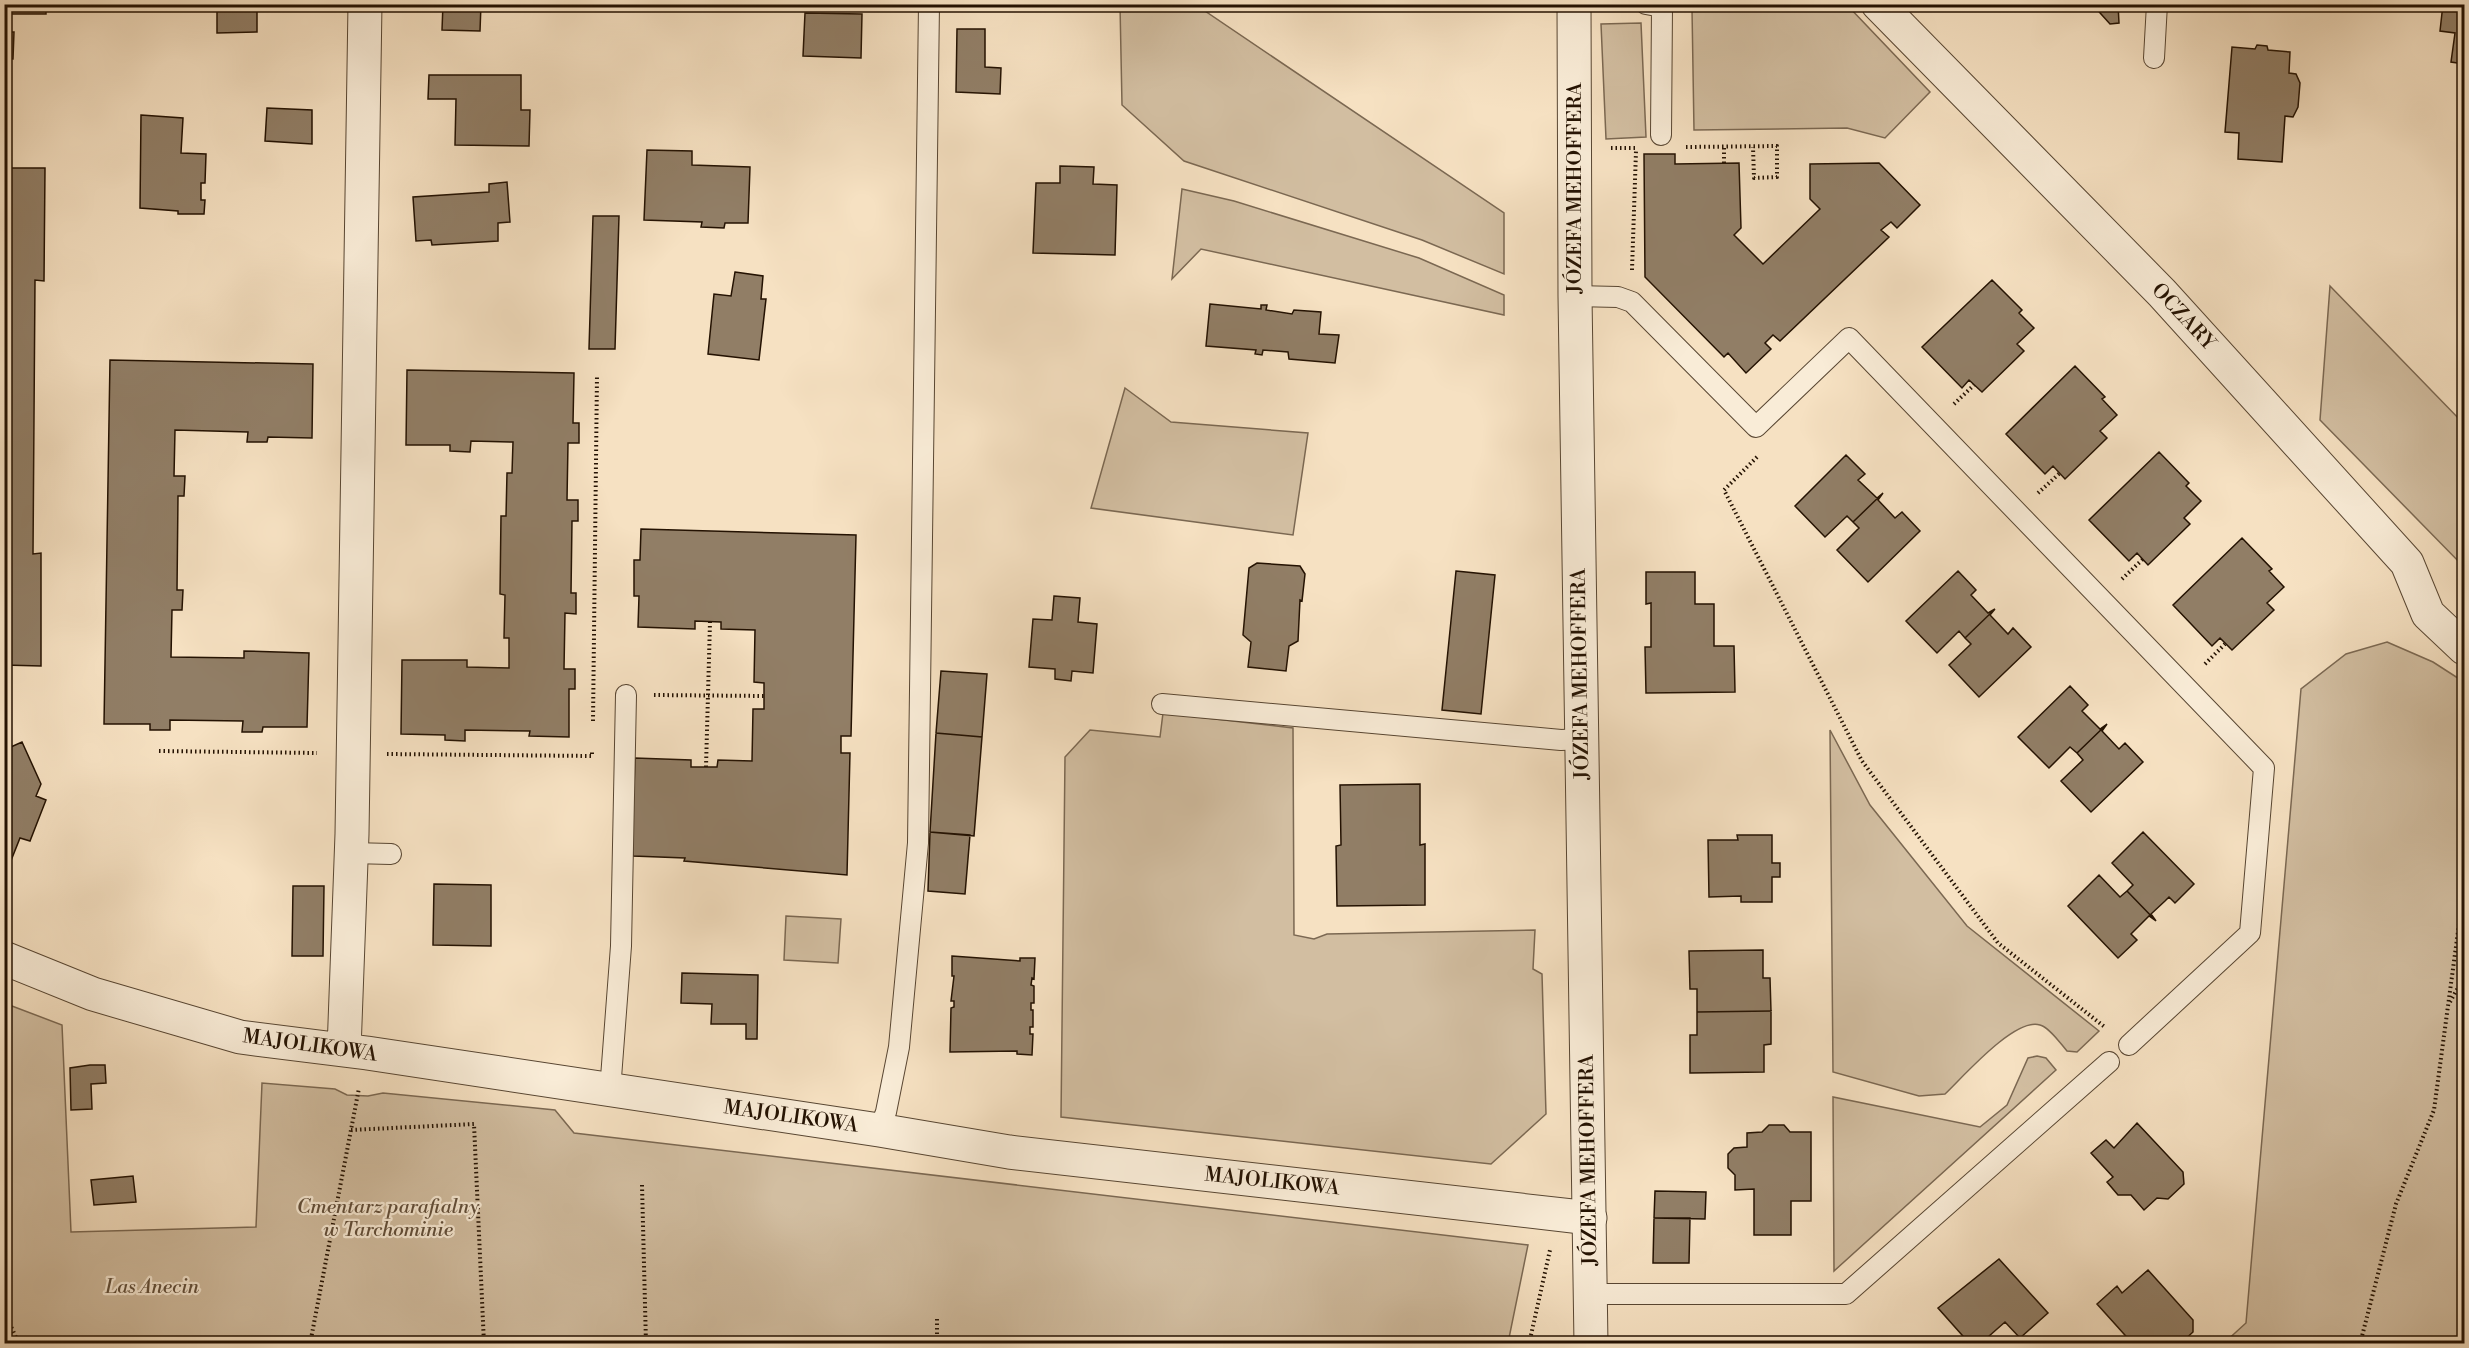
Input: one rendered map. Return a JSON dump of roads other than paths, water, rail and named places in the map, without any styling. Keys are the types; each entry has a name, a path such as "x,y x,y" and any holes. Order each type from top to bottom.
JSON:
{"street":[{"path":"355,1051 351,853 365,4"},
{"name":"JÓZEFA MEHOFFERA","path":"1574,4 1575,296 1591,1344"},
{"name":"OCZARY","path":"1878,4 2178,310 2407,562 2428,614 2464,648"},
{"name":"MAJOLIKOWA","path":"4,958 93,994 240,1038 355,1051 879,1130 1009,1152 1590,1218"}],"lane":[{"path":"879,1130 886,1112 898,1047 918,843 929,4"},
{"path":"1646,4 1662,7 1654,141"},
{"path":"2154,58 2157,4"},
{"path":"1575,296 1618,297 1632,302 1643,310 1756,427 1849,338 2264,768 2250,933 2128,1045"},
{"path":"610,1091 621,946 626,695"},
{"path":"1162,704 1561,740 1582,739"},
{"path":"351,853 391,854"},
{"path":"1591,1294 1846,1294 2109,1062"}],"park label":[{"name":"Cmentarz parafialny w Tarchominie","path":"388,1218"},
{"name":"Las Anecin","path":"152,1287"}]}
